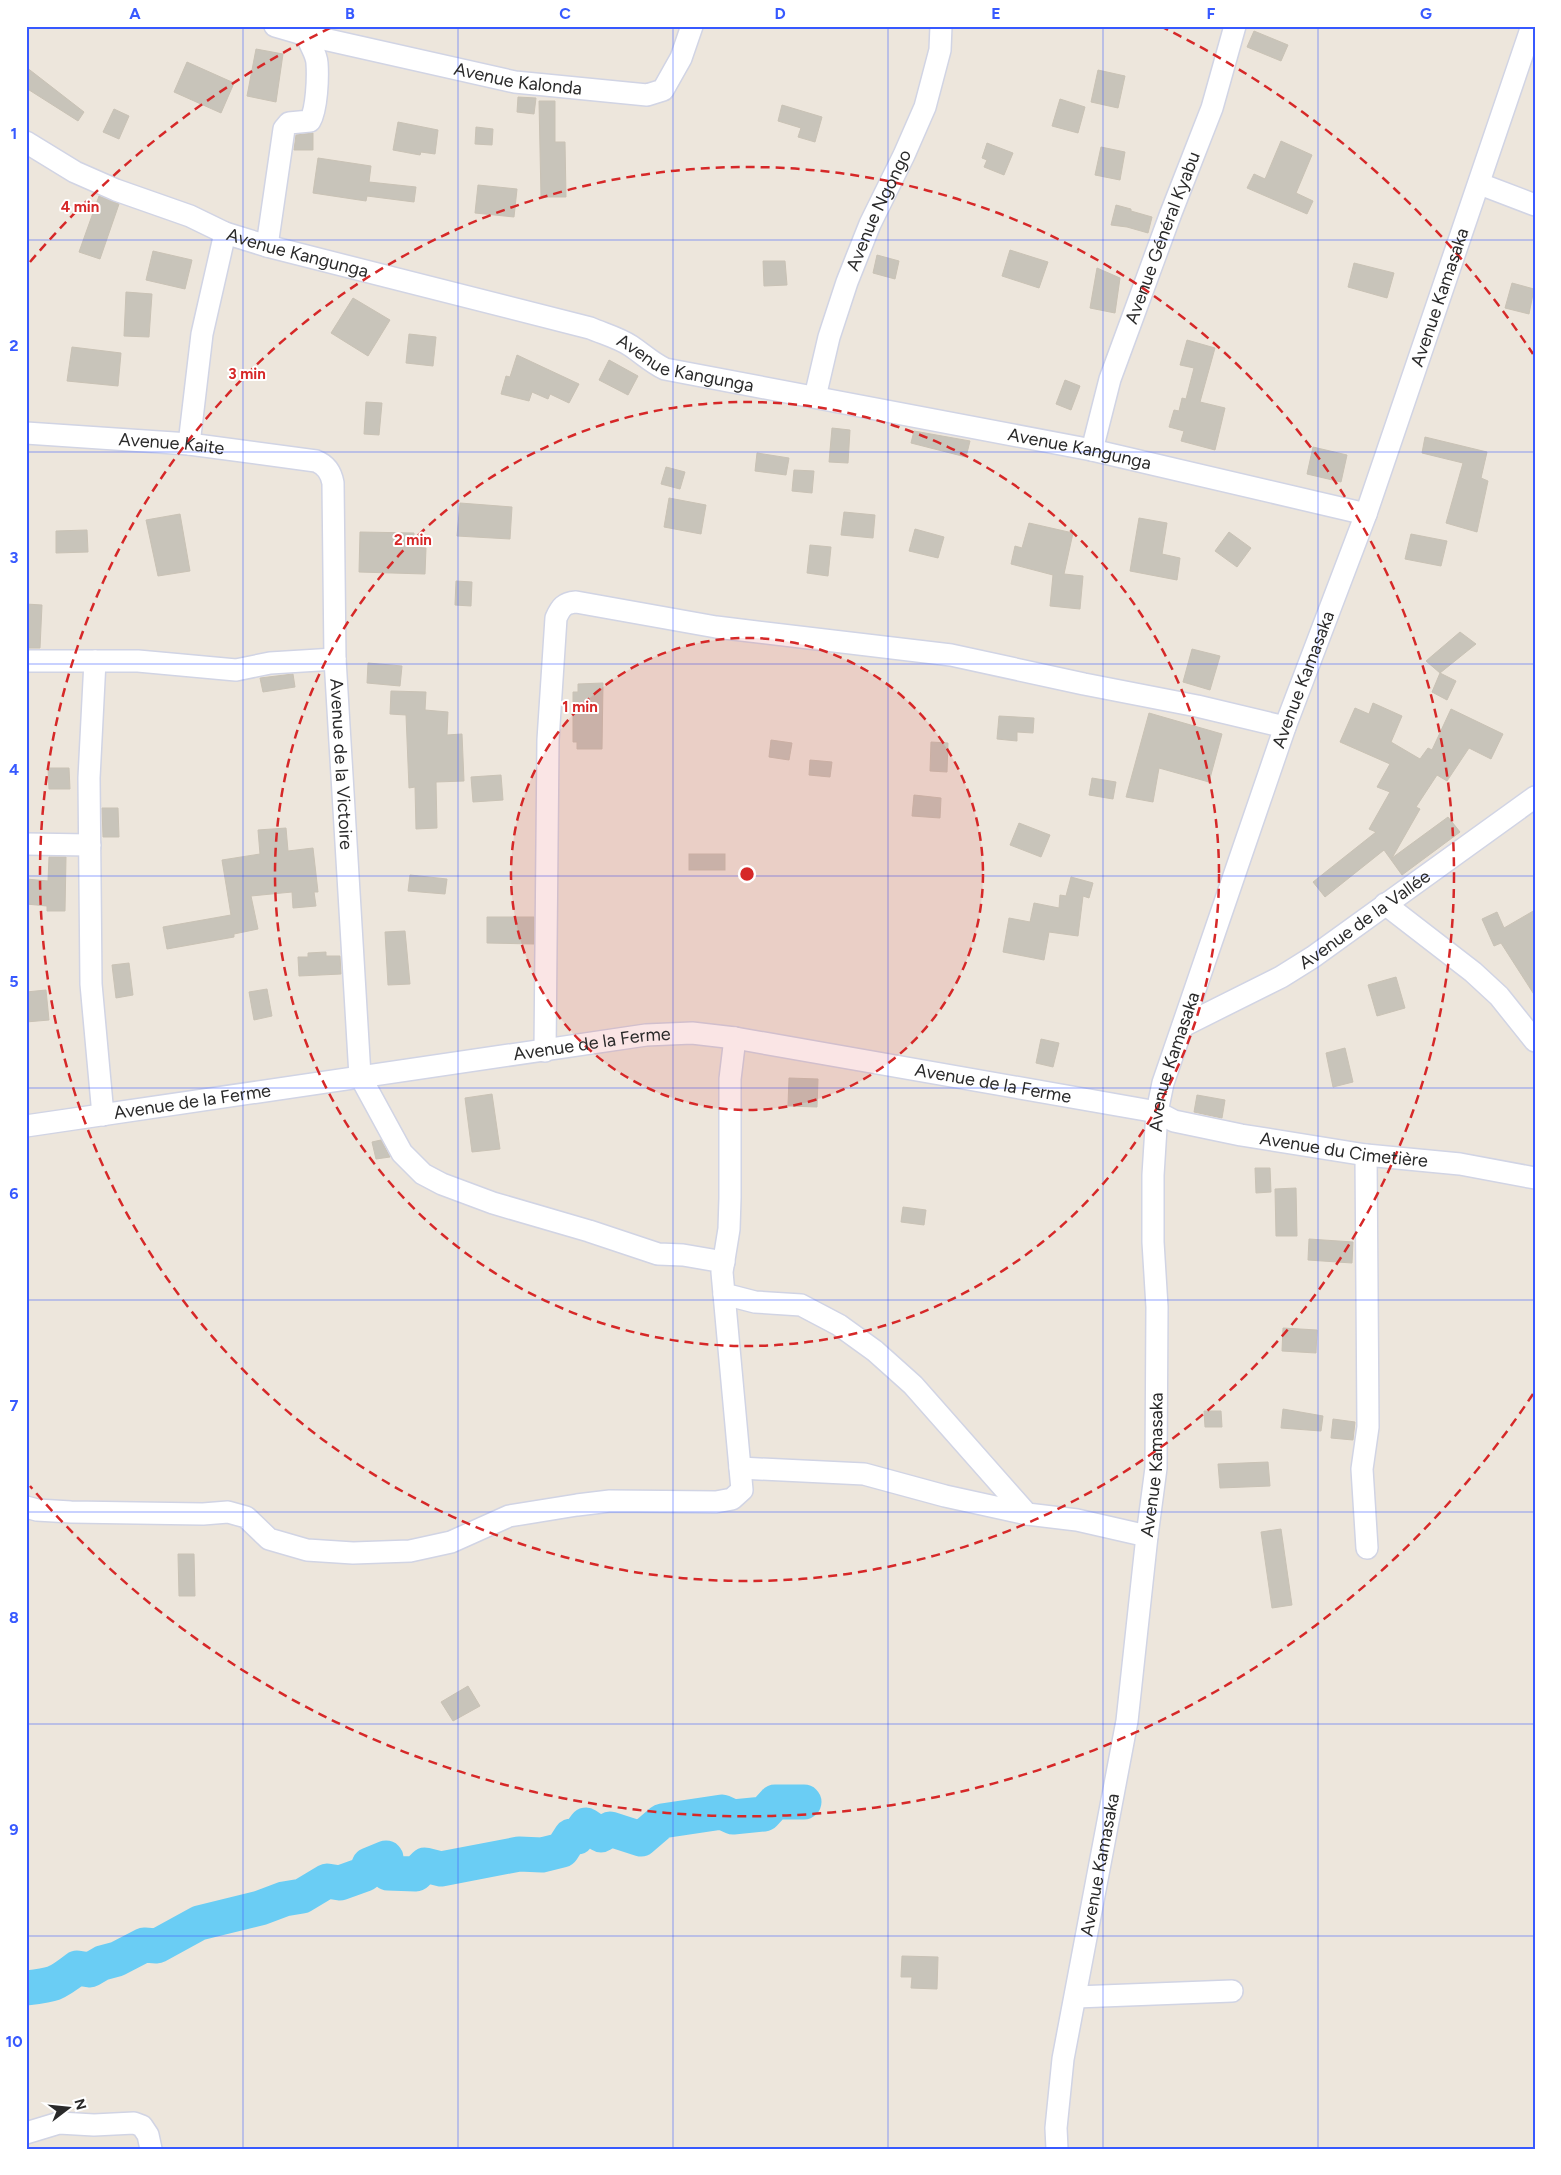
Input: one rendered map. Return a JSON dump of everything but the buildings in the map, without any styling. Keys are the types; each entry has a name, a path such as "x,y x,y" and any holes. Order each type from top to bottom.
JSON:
{"street":[{"name":"Avenue Kalonda","path":"275,26 307,31 515,82 620,94 647,95 663,90 681,58 692,26"},
{"name":"Avenue Ngongo","path":"816,397 828,337 847,282 870,224 925,107 940,50 941,26"},
{"name":"Avenue Général Kyabu","path":"1092,450 1110,379 1170,213 1206,125 1235,26"},
{"name":"Avenue Kamasaka","path":"1057,2149 1060,2084 1127,1721 1156,1459 1158,1307 1153,1242 1152,1175 1157,1112 1167,1068 1285,728 1366,514 1480,184 1532,26"},
{"path":"267,246 284,129 288,123 310,121 314,109 317,62 307,31"},
{"name":"Avenue Kangunga","path":"26,142 74,172 116,190 190,216 225,233 267,246 590,328 631,346 652,363 665,369 1092,450 1366,514"},
{"path":"1480,184 1535,205"},
{"path":"189,444 202,334 225,233"},
{"name":"Avenue Kaite","path":"26,433 189,444 316,461"},
{"name":"Avenue de la Victoire","path":"316,461 328,470 334,483 335,659 360,1076"},
{"path":"545,1051 548,740 556,618 561,607 567,603 576,602 716,627 951,655 1197,706 1285,728"},
{"path":"26,661 182,663 236,670 270,663 335,659"},
{"path":"95,661 89,778 91,984 103,1115"},
{"name":"Avenue de la Vallée","path":"1183,1026 1281,977 1313,957 1535,797"},
{"path":"26,844 90,845"},
{"path":"1385,904 1473,972 1500,996 1535,1041"},
{"name":"Avenue de la Ferme","path":"26,1126 360,1076 662,1034 692,1033 735,1038 1157,1112"},
{"path":"26,1507 37,1510 71,1512 203,1514 228,1512 246,1518 269,1539 307,1550 353,1553 410,1551 451,1542 508,1516 610,1501 716,1502 732,1499 742,1490 722,1272 729,1229 730,1079 735,1038"},
{"path":"360,1076 402,1153 423,1174 442,1184 493,1203 589,1231 658,1254 683,1255 724,1262"},
{"name":"Avenue du Cimetière","path":"1157,1112 1174,1121 1203,1127 1366,1154 1460,1164 1535,1178"},
{"path":"1366,1154 1368,1427 1362,1469 1367,1548"},
{"path":"724,1294 755,1302 801,1304 822,1314 876,1351 913,1385 1027,1514"},
{"path":"740,1468 864,1474 945,1496 1027,1514 1077,1520 1147,1536"},
{"path":"1076,1997 1232,1991"},
{"path":"26,2133 59,2123 94,2125 134,2123 142,2126 148,2135 151,2149"}],"waterway":[{"path":"26,1988 53,1983 64,1978 77,1968 90,1970 144,1945 157,1946 199,1923 260,1908 284,1899 302,1896 327,1881 340,1883 365,1874 369,1865 386,1858 388,1873 416,1874 425,1865 441,1869 519,1854 542,1855 562,1850 571,1836 577,1837 586,1825 601,1835 610,1829 641,1839 662,1821 722,1812 733,1817 764,1814 775,1802 804,1802"}]}
